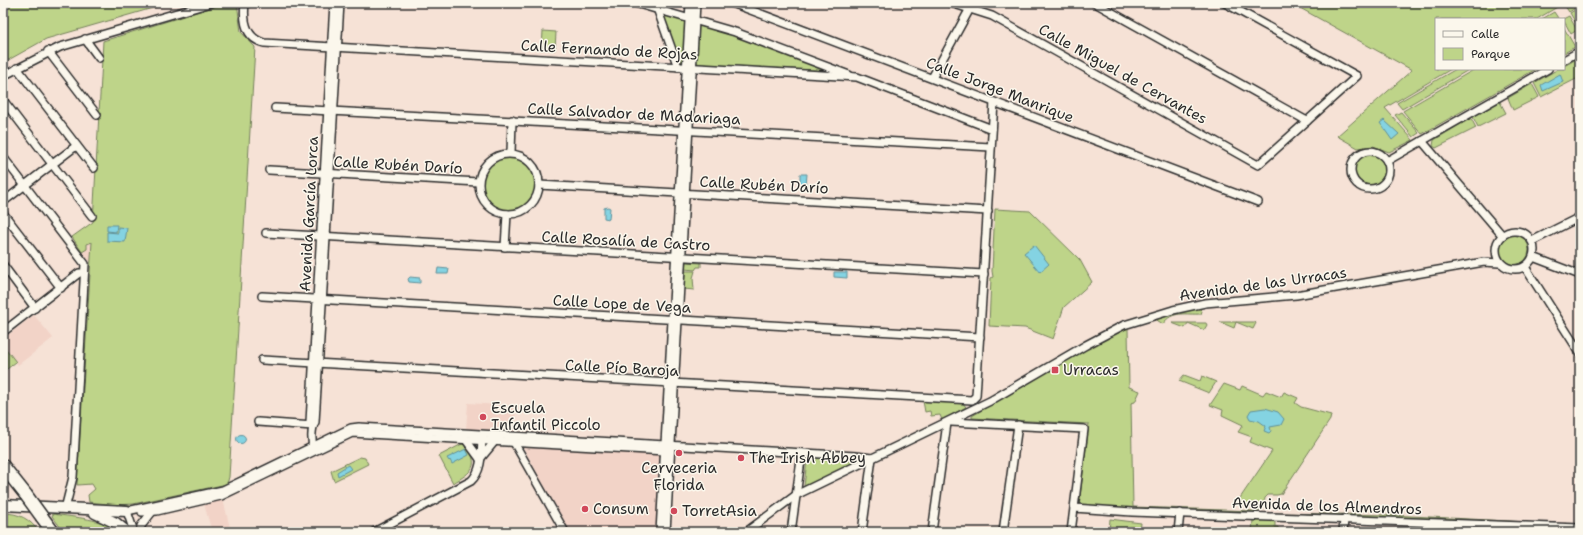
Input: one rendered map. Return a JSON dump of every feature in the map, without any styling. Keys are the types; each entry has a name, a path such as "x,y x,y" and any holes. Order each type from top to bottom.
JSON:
{"highway":[{"path":"3,466 53,532"}],"street":[{"path":"3,76 48,51 211,3"},
{"name":"Calle Fernando de Rojas","path":"245,3 247,30 256,40 268,43 856,77 992,129"},
{"name":"Avenida García Lorca","path":"334,3 335,47"},
{"name":"Avenida García Lorca","path":"314,449 313,426 315,422 316,363 327,174 335,47 340,3"},
{"path":"635,3 693,18 856,77"},
{"path":"690,3 693,18"},
{"path":"660,532 672,383 693,18 696,3"},
{"name":"Calle Jorge Manrique","path":"732,3 1258,202"},
{"name":"Calle Miguel de Cervantes","path":"950,3 972,6 992,16 1258,165 1306,121"},
{"path":"1095,3 1306,121 1357,76 1225,3"},
{"path":"932,78 972,6"},
{"path":"657,8 678,67"},
{"path":"85,39 99,58"},
{"path":"48,51 97,114"},
{"path":"1565,59 1580,51"},
{"path":"17,68 94,168"},
{"path":"1390,159 1546,70"},
{"path":"3,100 92,216"},
{"path":"972,411 970,400 974,400 976,396 994,102"},
{"name":"Calle Salvador de Madariaga","path":"275,108 512,120 991,148"},
{"path":"511,153 512,120"},
{"path":"1422,141 1502,235"},
{"path":"3,202 76,146"},
{"path":"1373,151 1379,152 1390,159 1389,174 1387,179 1378,187 1373,189 1361,187 1353,178 1351,172 1353,161 1362,153 1373,151"},
{"path":"511,153 529,161 537,172 539,185 538,192 531,204 520,212 507,214 496,211 486,204 480,194 478,182 479,176 486,164 497,156 511,153"},
{"path":"3,157 85,264 73,477 65,509"},
{"name":"Calle Rubén Darío","path":"269,170 478,182"},
{"name":"Calle Rubén Darío","path":"539,185 988,211"},
{"path":"3,213 61,288"},
{"path":"505,247 507,214"},
{"path":"1532,241 1580,217"},
{"path":"1515,231 1528,236 1532,241 1534,249 1533,257 1525,267 1511,270 1499,263 1496,255 1498,241 1502,235 1515,231"},
{"name":"Calle Rosalía de Castro","path":"266,234 984,274"},
{"name":"Avenida de las Urracas","path":"1487,261 1496,255"},
{"path":"1533,257 1580,275"},
{"name":"Avenida de las Urracas","path":"746,532 796,495 972,411 1111,331 1173,310 1209,303 1296,295 1487,261 1499,263"},
{"path":"3,265 35,308"},
{"path":"1525,267 1580,353"},
{"path":"3,332 79,273 84,273"},
{"name":"Calle Lope de Vega","path":"262,296 980,338"},
{"name":"Calle Pío Baroja","path":"262,360 970,400"},
{"path":"258,422 313,426"},
{"path":"932,532 948,422 1084,429 1071,532"},
{"path":"1004,532 1018,425"},
{"path":"3,505 152,512 221,496 314,449 351,428 359,427 482,438 802,453 872,458 862,532"},
{"path":"127,511 222,490 352,433 466,440 482,438 495,441 512,439"},
{"path":"374,532 471,481 478,472 482,438"},
{"path":"512,439 565,532"},
{"path":"466,440 480,459"},
{"path":"480,459 495,441"},
{"path":"666,532 667,447"},
{"path":"791,532 802,453"},
{"name":"Avenida de los Almendros","path":"1074,508 1344,520 1580,528"},
{"path":"89,510 112,520 127,532"},
{"path":"127,511 134,532"},
{"path":"140,532 141,526 152,512"},
{"path":"1178,532 1180,513"},
{"path":"1343,532 1344,520"},
{"path":"1473,524 1473,532"}],"shaded area":[{"path":"90,242 92,242 91,263 82,252"},
{"path":"34,315 53,338 18,365 3,345 3,339"},
{"name":"Escuela Infantil Piccolo","path":"468,403 516,406 514,433 466,430"},
{"path":"523,447 661,454 657,532 570,532"},
{"path":"223,499 231,532 212,532 204,504"}],"green space":[{"path":"3,3 170,3 46,39 3,63"},
{"path":"226,3 237,3 241,32 255,47 229,477 227,484 133,504 117,505 89,502 88,495 95,489 92,484 77,485 92,242 87,244 87,249 82,252 72,237 93,222 103,41"},
{"path":"1291,3 1564,3 1539,18 1435,18 1435,70 1449,70 1385,108 1413,140 1389,152 1373,146 1358,148 1337,136 1412,70"},
{"path":"1569,3 1580,3 1580,5 1569,12 1565,6"},
{"path":"1580,7 1580,30 1570,13"},
{"path":"1554,12 1558,18 1544,18"},
{"path":"663,14 686,19 684,64 680,63"},
{"path":"1569,16 1577,30 1571,34 1565,23 1565,18"},
{"path":"699,23 828,70 829,71 696,64"},
{"path":"1565,30 1575,47 1565,52"},
{"path":"543,31 556,32 555,50 542,49"},
{"path":"1580,57 1580,77 1541,97 1534,83 1556,70 1565,70 1565,65"},
{"path":"1454,70 1468,70 1402,109 1397,103"},
{"path":"1473,70 1534,70 1422,134 1403,111"},
{"path":"1532,84 1539,97 1513,110 1508,98"},
{"path":"1500,102 1506,113 1478,127 1473,117"},
{"path":"1401,112 1419,133 1413,137 1395,115"},
{"path":"1471,118 1476,128 1436,148 1433,146 1434,140"},
{"path":"1367,153 1373,153 1383,160 1386,169 1385,175 1379,182 1373,185 1367,185 1357,178 1354,172 1354,166 1361,156"},
{"path":"509,157 519,159 528,165 534,174 536,184 534,194 528,203 519,209 509,211 499,209 490,203 484,194 482,184 484,174 490,165 499,159"},
{"path":"995,209 1030,211 1080,260 1092,282 1064,307 1053,339 1025,328 989,326 991,278 993,277"},
{"path":"1514,235 1525,239 1529,250 1525,261 1514,265 1503,261 1499,250 1503,239"},
{"path":"686,262 701,263 701,267 697,267 695,270 685,269"},
{"path":"685,271 695,271 693,278 694,290 684,289"},
{"path":"1199,308 1202,311 1201,314 1175,315 1163,324 1155,319"},
{"path":"1220,322 1236,322 1234,328"},
{"path":"1236,322 1255,322 1256,323 1253,329"},
{"path":"1172,323 1188,323 1185,328"},
{"path":"1188,323 1206,323 1207,325 1204,330"},
{"path":"1128,328 1129,387 1140,391 1135,402 1131,403 1133,507 1255,511 1261,509 1257,513 1130,509 1079,505 1089,424 972,418 972,416 1089,347"},
{"path":"3,345 16,362 3,372"},
{"path":"1184,375 1200,381 1202,376 1216,382 1209,393 1179,381"},
{"path":"1224,384 1240,390 1242,386 1263,395 1266,391 1281,397 1284,392 1298,398 1295,403 1301,407 1331,415 1330,420 1281,494 1268,495 1265,498 1264,504 1259,506 1236,504 1272,451 1250,442 1252,437 1238,432 1243,425 1222,415 1223,410 1210,405"},
{"path":"923,401 963,403 966,407 942,420 940,415 931,416 930,411 925,412"},
{"path":"462,444 466,445 473,458 473,463 470,471 453,483 439,456"},
{"path":"360,457 365,458 368,464 334,481 331,471"},
{"path":"807,459 854,460 854,462 804,487"},
{"path":"3,513 14,514 28,520 39,532 3,532"},
{"path":"53,514 97,521 113,527 121,532 64,532 52,516"},
{"path":"1274,514 1391,515 1528,522"},
{"path":"1110,519 1141,523 1140,532 1109,532"},
{"path":"1253,520 1275,521 1275,527 1278,527 1278,532 1252,532"}],"water":[{"path":"1560,74 1563,82 1543,91 1541,85"},
{"path":"1384,120 1399,134 1392,140 1380,123"},
{"path":"800,174 807,174 806,186 800,186"},
{"path":"604,208 610,208 609,219 604,218"},
{"path":"107,225 117,225 116,232 107,231"},
{"path":"118,227 127,228 125,242 107,241 107,232 118,233"},
{"path":"1034,245 1049,264 1040,272 1024,253"},
{"path":"438,268 449,269 448,274 437,274"},
{"path":"834,272 847,272 847,278 834,277"},
{"path":"410,277 420,278 420,283 409,282 408,279"},
{"path":"1265,408 1278,412 1284,419 1281,425 1270,427 1271,431 1269,433 1264,431 1266,426 1259,421 1250,419 1248,415 1251,410"},
{"path":"239,435 243,435 245,439 243,443 239,443 237,441 237,437"},
{"path":"466,449 469,455 452,464 447,458"},
{"path":"348,465 351,469 338,476 337,472"}],"place":[{"name":"Urracas","path":"1055,370"},
{"name":"Escuela Infantil Piccolo","path":"483,417"},
{"name":"Cerveceria Florida","path":"679,453"},
{"name":"The Irish Abbey","path":"741,458"},
{"name":"Consum","path":"585,509"},
{"name":"TorretAsia","path":"674,511"}]}
